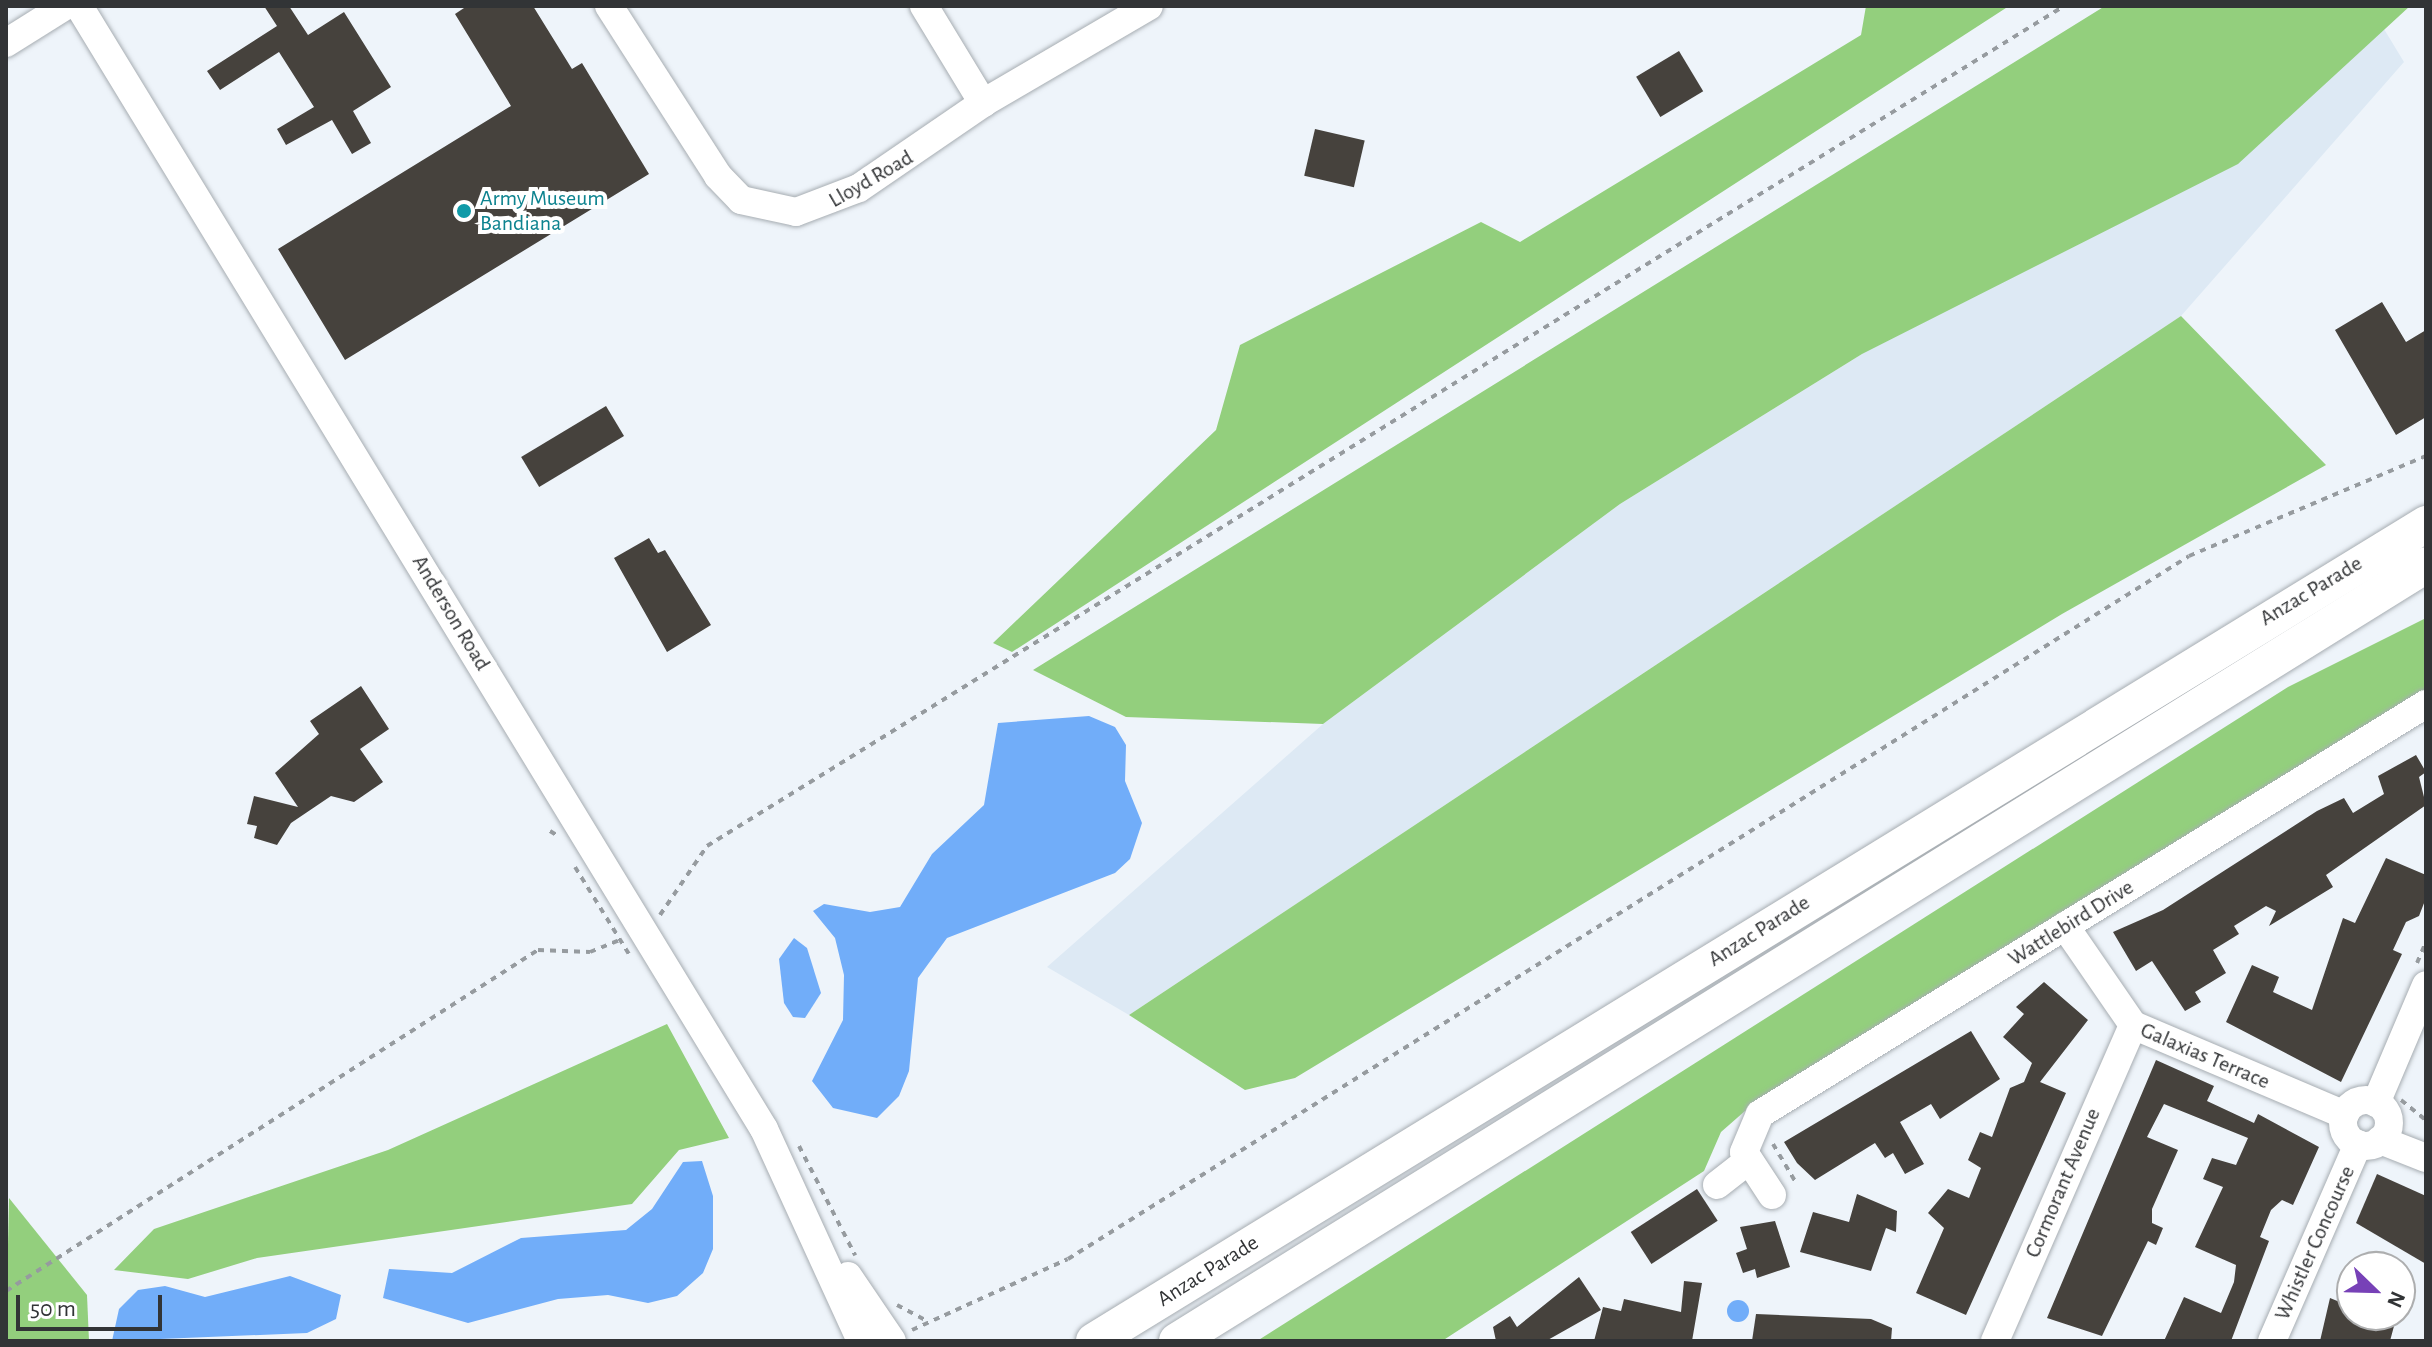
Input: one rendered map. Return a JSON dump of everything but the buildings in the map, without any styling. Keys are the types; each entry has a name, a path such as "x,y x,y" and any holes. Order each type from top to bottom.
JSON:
{"main road":[{"name":"Anzac Parade","path":"1094,1341 2426,524"},
{"name":"Anzac Parade","path":"1177,1341 2426,565"}],"street":[{"path":"6,43 65,6"},
{"name":"Anderson Road","path":"79,6 764,1129 818,1234 879,1341"},
{"name":"Lloyd Road","path":"609,6 718,176 741,200 767,210 827,206 983,103 1140,8"},
{"path":"924,6 983,103"},
{"name":"Wattlebird Drive","path":"1748,1161 1746,1134 1760,1114 2426,704"},
{"name":"Galaxias Terrace","path":"2065,926 2133,1025 2345,1115 2345,1132 2375,1126"},
{"name":"Whistler Concourse","path":"2272,1341 2375,1126 2420,978"},
{"name":"Cormorant Avenue","path":"1995,1341 2133,1025"},
{"path":"2375,1126 2426,1140"},
{"path":"2375,1126 2426,1158"},
{"path":"1717,1185 1748,1161 1784,1188"},
{"name":"Anderson Road","path":"818,1234 849,1341"},
{"name":"Anderson Road","path":"818,1234 861,1341"},
{"name":"Anderson Road","path":"818,1234 895,1341"}],"path":[{"path":"707,846 2064,6"},
{"path":"895,1341 925,1320 1068,1259 2189,556 2426,456"},
{"path":"2420,978 2426,942"},
{"path":"6,1291 538,950"},
{"path":"1776,1129 1772,1143 1784,1188"},
{"path":"797,1142 857,1259"},
{"path":"890,1303 925,1320"}],"shaded area":[{"path":"2370,6 2404,62 2181,316 1129,1015 1047,967 1323,724 1620,504 1862,354"}],"green space":[{"path":"1866,6 2009,6 1012,652 993,643 1216,430 1240,345 1481,222 1520,242 1861,35"},
{"path":"2105,6 2410,6 2238,164 1862,354 1620,504 1323,724 1126,717 1033,670"},
{"path":"2181,316 2326,465 2062,614 1295,1078 1245,1090 1129,1015"},
{"path":"2426,618 2426,695 1753,1104 1721,1132 1704,1171 1442,1341 1257,1341 2288,687"},
{"path":"667,1024 729,1138 679,1150 632,1204 257,1258 188,1279 114,1270 154,1229 388,1150"},
{"path":"9,1198 87,1295 89,1341 6,1341"}],"water":[{"path":"1089,716 1115,727 1126,745 1125,781 1142,823 1130,859 1115,873 947,938 918,978 909,1071 899,1096 877,1118 833,1108 812,1081 843,1020 844,975 835,938 813,911 824,904 870,912 900,907 932,854 984,805 998,723"},
{"path":"794,938 807,948 821,993 805,1018 793,1017 784,1003 779,959"},
{"path":"702,1161 713,1196 713,1249 703,1273 677,1296 648,1303 608,1295 558,1299 468,1323 383,1298 389,1269 452,1273 521,1238 626,1230 652,1209 683,1162"},
{"path":"290,1276 341,1295 336,1319 307,1333 112,1341 119,1309 138,1290 165,1286 205,1297"},
{"path":"1738,1300 1749,1311 1738,1322 1727,1311"}],"place":[{"name":"Army Museum Bandiana","path":"464,211"}]}
